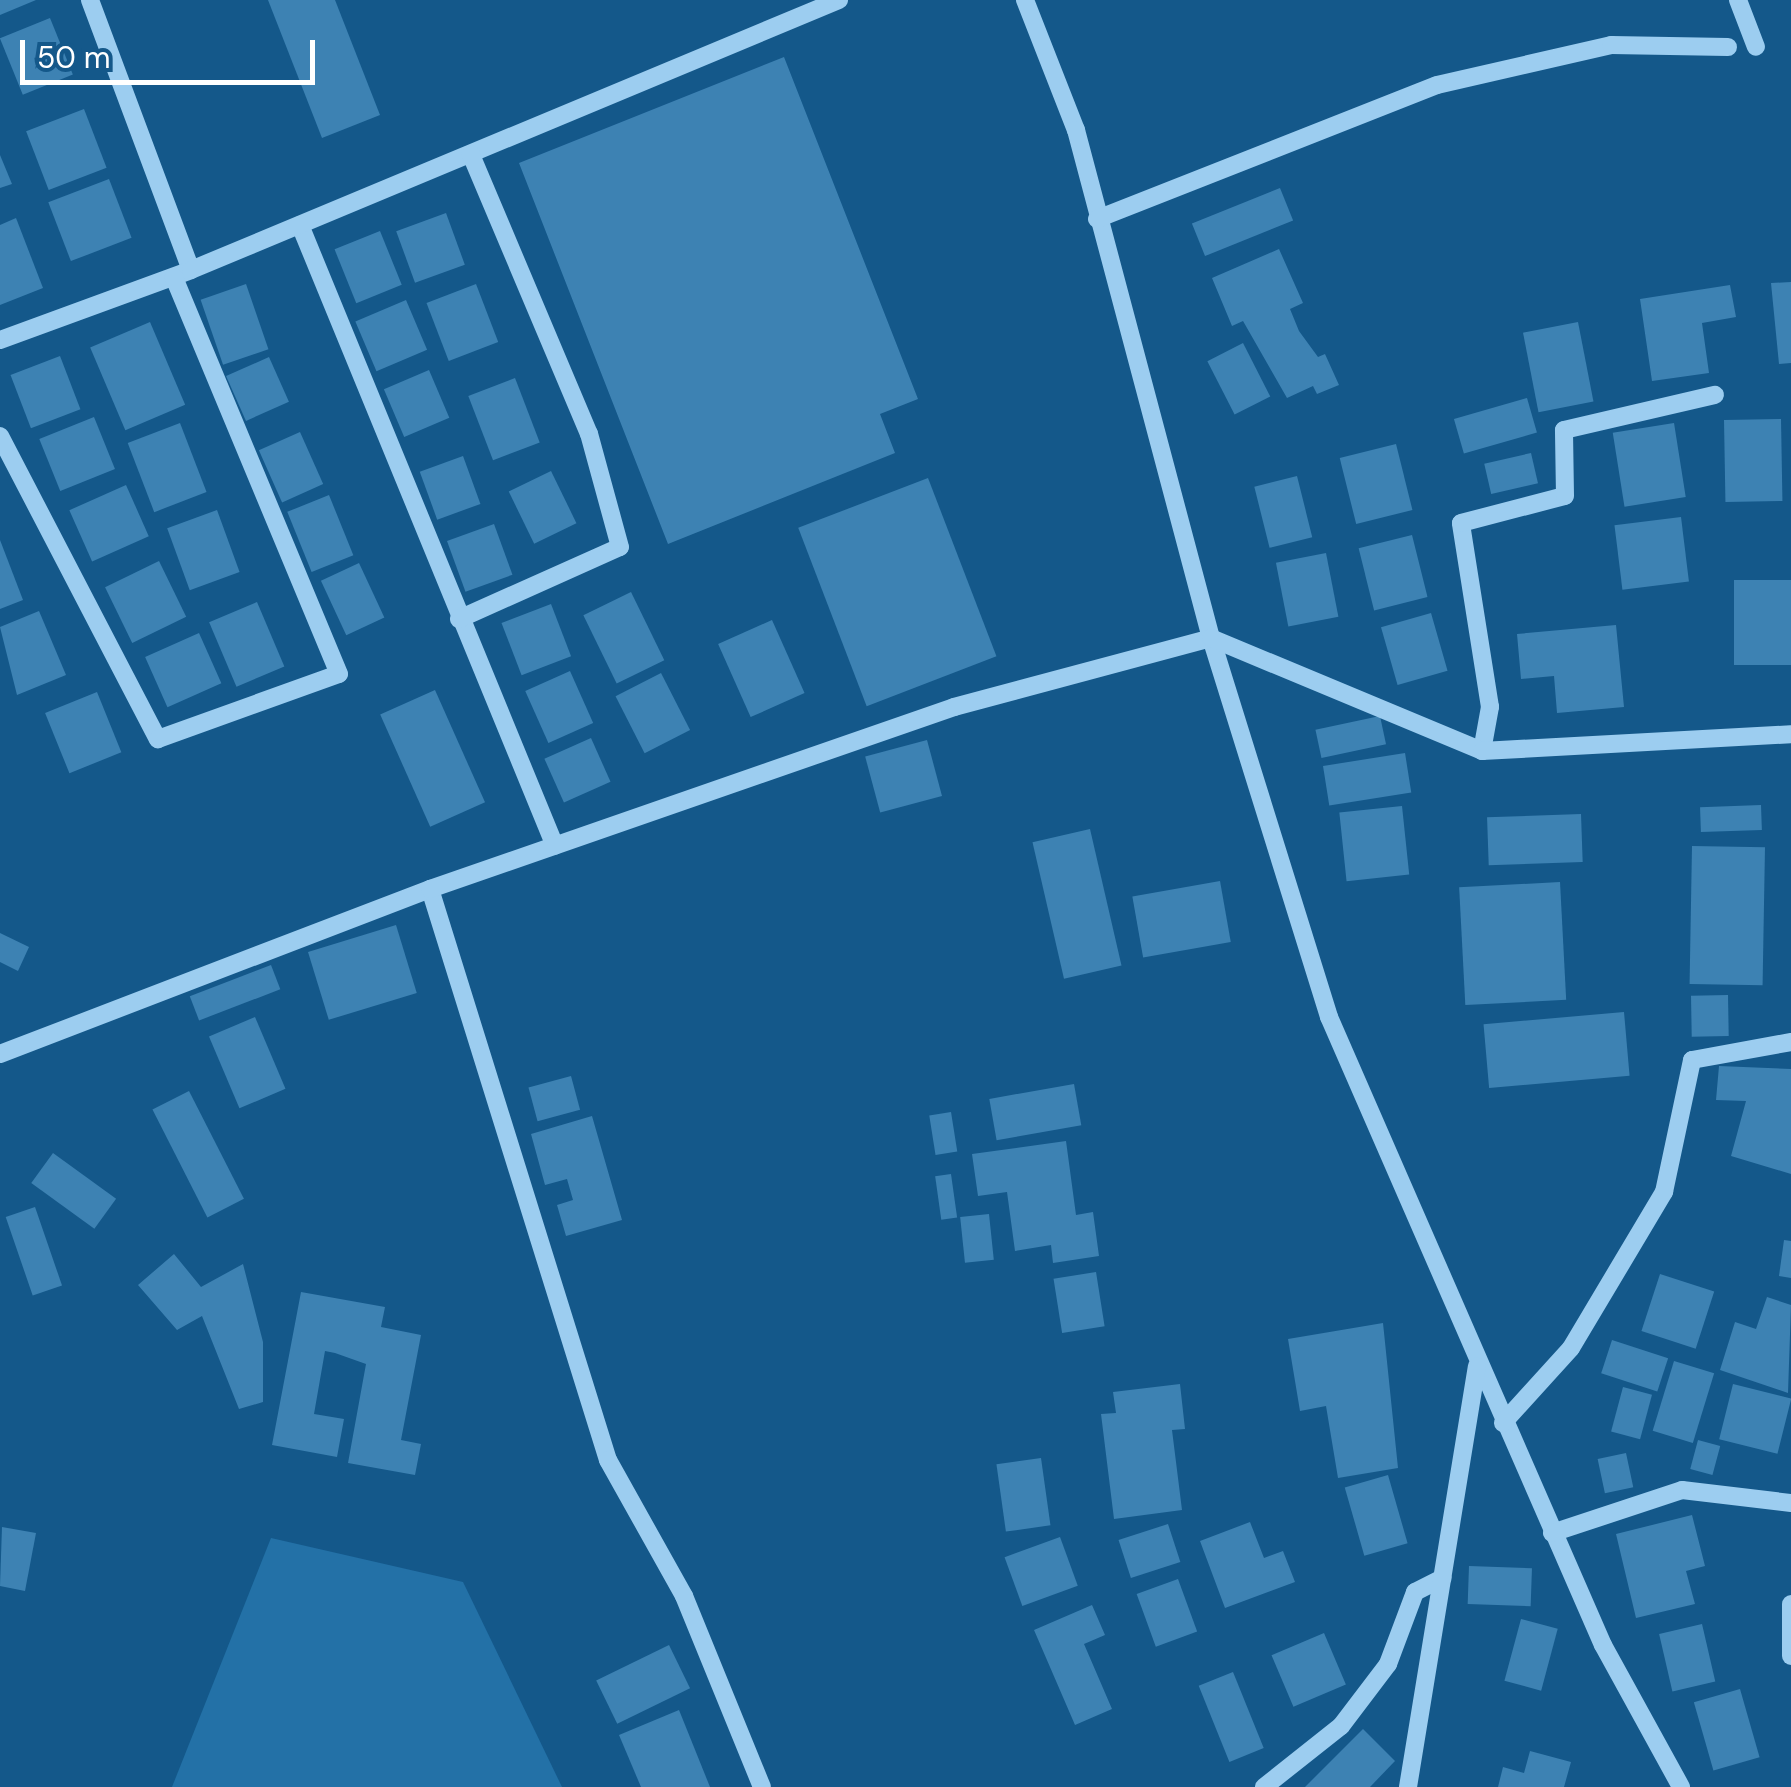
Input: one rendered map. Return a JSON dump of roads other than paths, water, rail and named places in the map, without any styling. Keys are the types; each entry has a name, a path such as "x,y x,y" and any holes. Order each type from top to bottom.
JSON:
{"street":[{"path":"0,436 158,740 339,674 182,274 90,0"},
{"path":"0,340 182,274 839,0"},
{"path":"1026,0 1076,130 1211,638 1323,1000 1477,1367 1552,1533 1681,1787"},
{"path":"1738,0 1756,47"},
{"path":"1098,219 1437,85 1611,45 1728,47"},
{"path":"459,619 620,547 589,434 470,154"},
{"path":"300,225 459,619 556,846"},
{"path":"1482,752 1490,708 1461,524 1564,496 1564,430 1716,395"},
{"path":"0,1054 430,889 972,702 1211,638 1482,752 1791,734"},
{"path":"430,889 608,1460 684,1596 762,1787"},
{"path":"1503,1423 1571,1348 1664,1192 1692,1060 1791,1042"},
{"path":"1408,1787 1477,1367"},
{"path":"1552,1533 1682,1490 1791,1504"},
{"path":"1264,1787 1341,1726 1388,1664 1415,1592 1442,1578"},
{"path":"1791,1604 1791,1656"}]}
